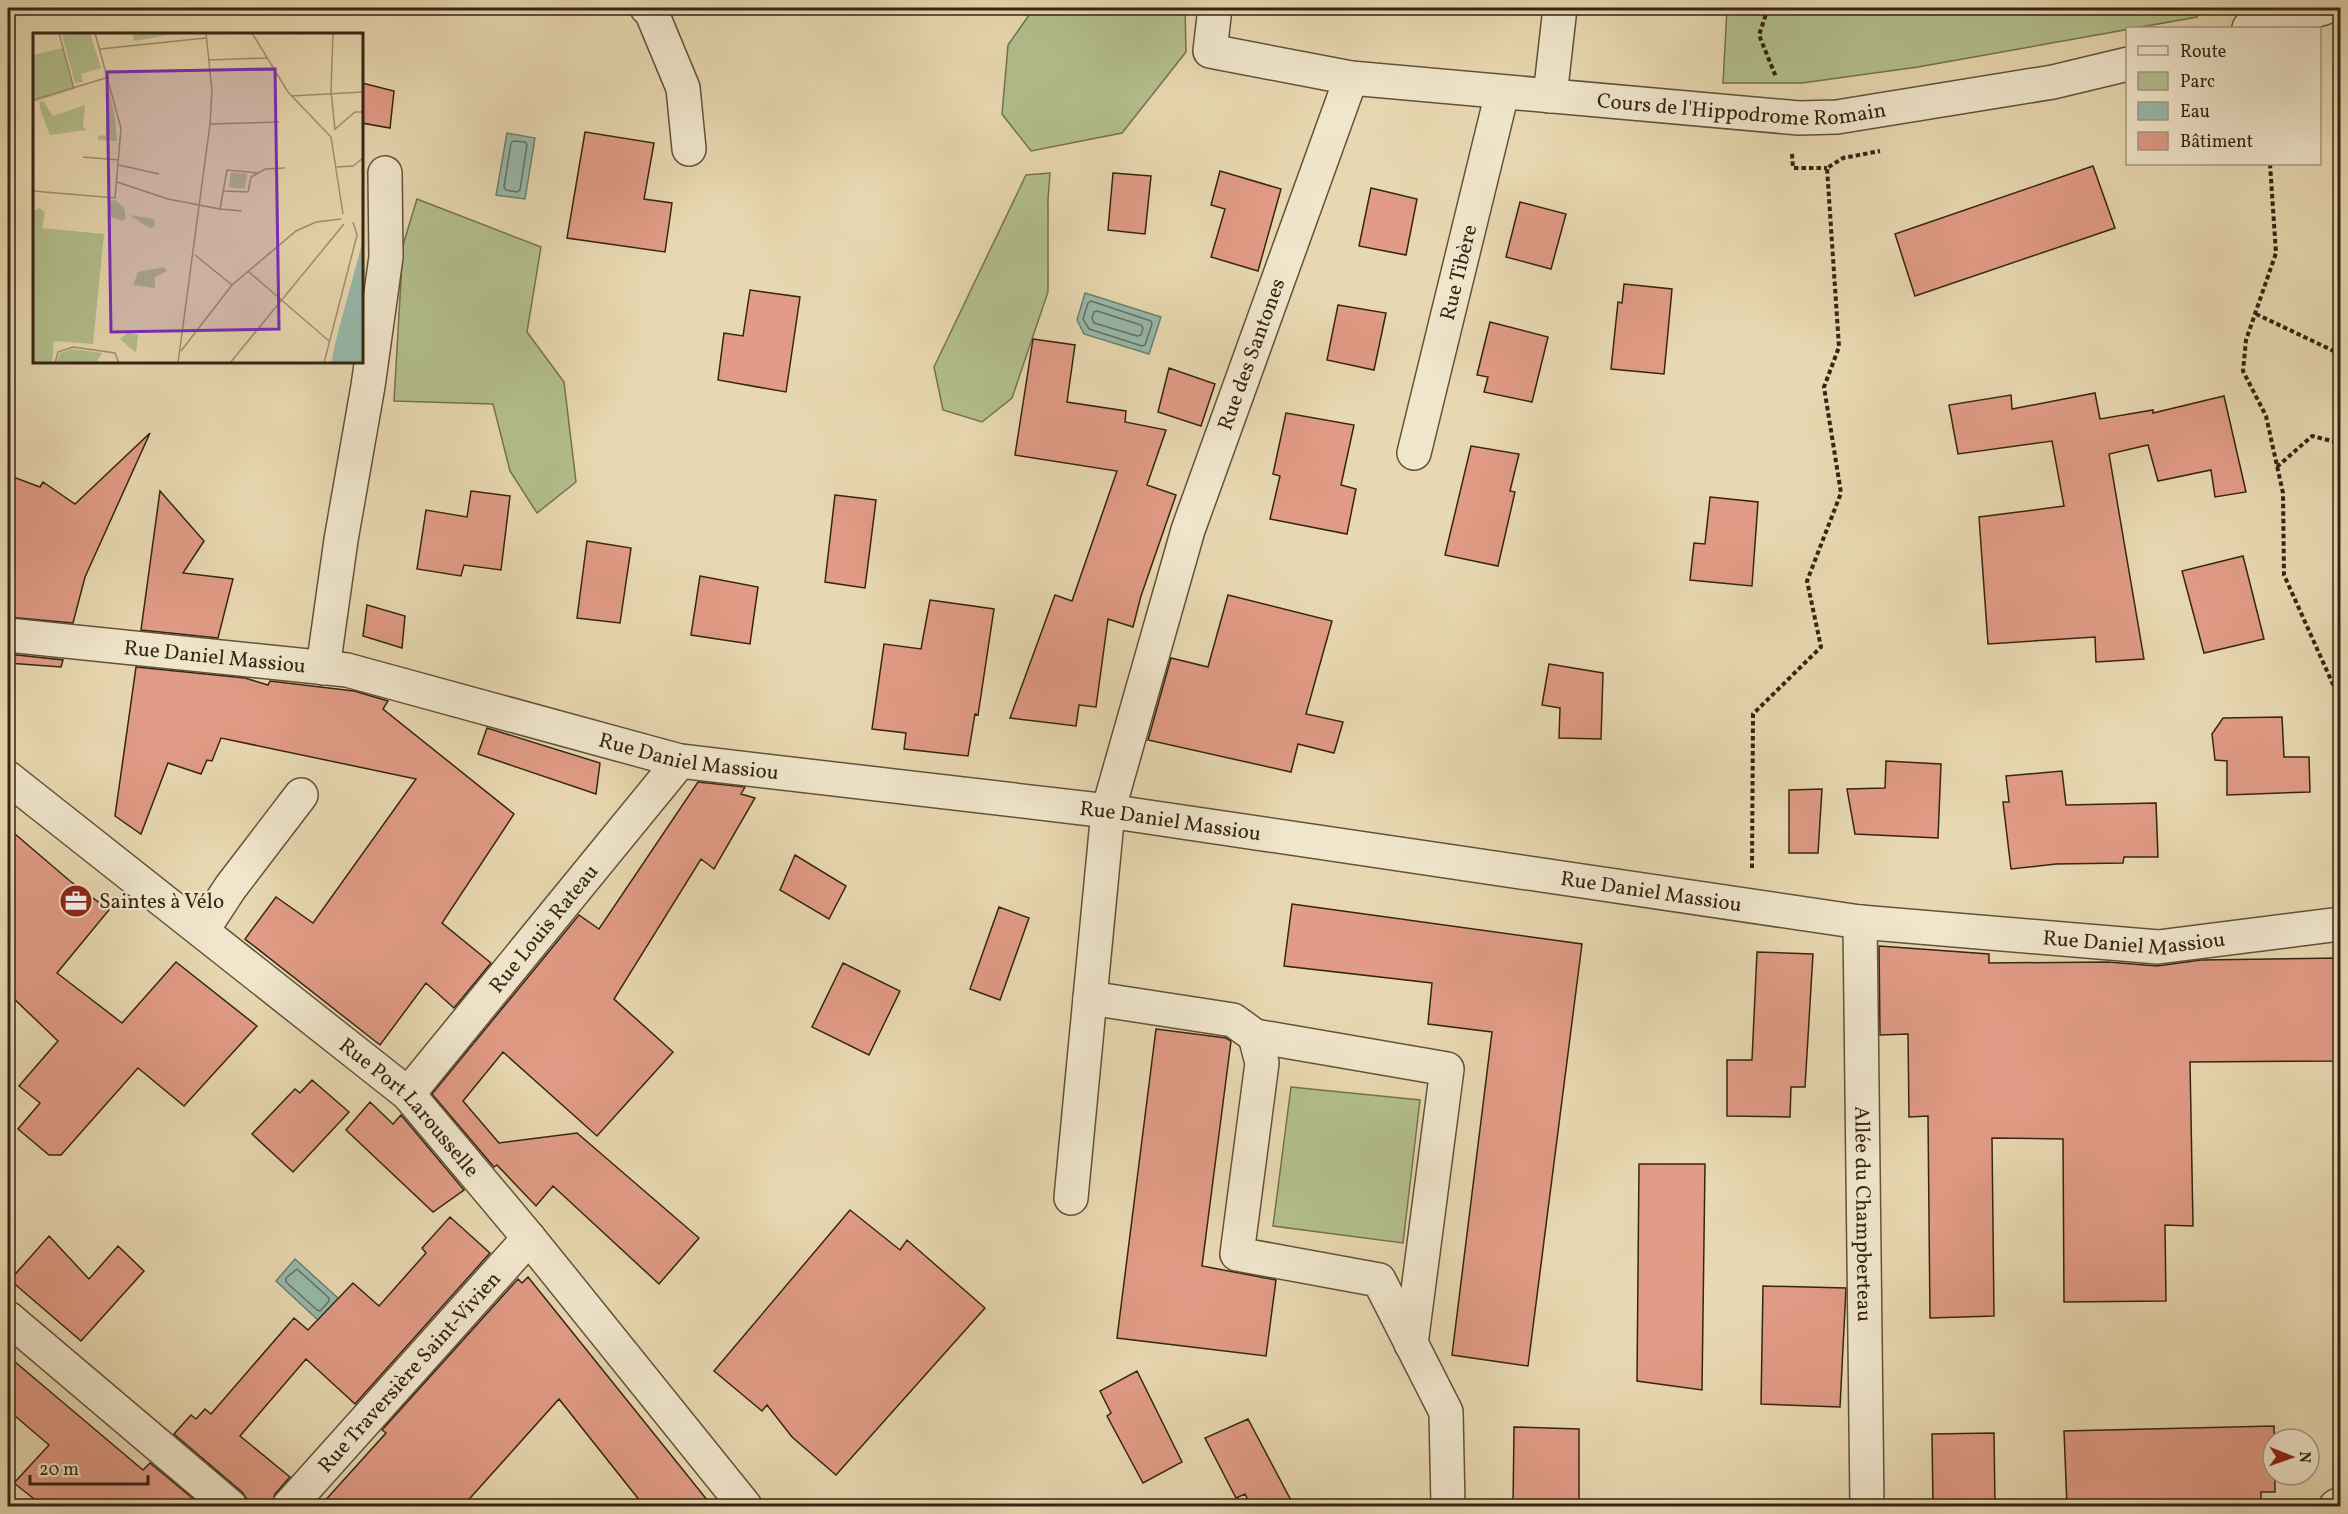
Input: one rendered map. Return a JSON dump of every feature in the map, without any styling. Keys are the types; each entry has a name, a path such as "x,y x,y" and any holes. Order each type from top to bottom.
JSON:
{"street":[{"path":"647,8 651,11 683,88 688,149"},
{"path":"1215,8 1210,51 1351,78"},
{"path":"1550,96 1560,8"},
{"path":"2252,27 2305,10"},
{"name":"Cours de l'Hippodrome Romain","path":"1351,78 1799,118 1837,117 2053,82 2126,64"},
{"name":"Rue des Santones","path":"1071,1198 1108,812 1188,530 1351,78"},
{"name":"Rue Tibère","path":"1414,453 1502,93"},
{"path":"323,668 386,257 385,173"},
{"name":"Rue Daniel Massiou","path":"8,634 346,670 680,761 1108,812 1860,922 2158,947 2340,924"},
{"name":"Rue Louis Rateau","path":"408,1094 680,761"},
{"name":"Rue Port Larousselle","path":"8,778 408,1094 529,1238 745,1506"},
{"path":"202,931 230,888 301,795"},
{"name":"Allée du Champberteau","path":"1860,922 1867,1506"},
{"path":"1090,998 1233,1020 1256,1036 1448,1068 1411,1344"},
{"path":"1256,1036 1262,1064 1237,1254 1379,1280 1446,1412 1448,1506"},
{"name":"Rue Traversière Saint-Vivien","path":"289,1506 529,1238"},
{"path":"8,1318 230,1506"},
{"path":"2336,1506 2340,1504"}],"path":[{"path":"1746,904 1753,865 1754,714 1821,647 1807,581 1841,493 1824,387 1839,347 1827,168 1843,158 1889,149"},
{"path":"2270,165 2276,253 2246,340 2243,371 2266,416 2283,493 2284,575 2340,700"},
{"path":"2256,314 2340,354"},
{"path":"2277,467 2312,436 2340,443"}],"green space":[{"path":"1034,8 1185,8 1186,52 1122,133 1031,151 1002,114 1008,45"},
{"path":"1727,8 2197,8 2197,17 2141,27 2126,27 2126,30 1918,67 1802,83 1723,83"},
{"path":"1050,173 1048,292 1012,398 982,422 943,410 934,367 1026,175"},
{"path":"417,199 541,247 527,332 564,382 576,482 537,513 510,471 493,404 394,401 403,245"},
{"path":"1291,1087 1420,1100 1403,1243 1273,1226"}],"water":[{"path":"507,133 535,138 525,199 496,195"},
{"path":"1085,293 1161,317 1149,354 1084,334 1077,320"},
{"path":"295,1259 339,1299 319,1321 276,1281"}],"building":[{"path":"363,83 394,91 390,128 363,123"},
{"path":"585,132 654,143 644,199 672,203 665,252 567,238"},
{"path":"2093,166 2115,228 1915,296 1895,234"},
{"path":"1220,171 1281,189 1258,271 1211,257 1225,209 1211,205"},
{"path":"1113,173 1151,176 1145,234 1108,230"},
{"path":"1371,188 1417,199 1406,255 1359,246"},
{"path":"1520,202 1566,214 1551,269 1506,257"},
{"path":"1624,284 1672,289 1664,374 1611,369 1618,302 1622,303"},
{"path":"750,290 800,297 786,392 718,380 724,333 743,336"},
{"path":"1338,305 1386,313 1374,370 1327,360"},
{"path":"1490,322 1548,337 1532,402 1484,392 1488,377 1477,375"},
{"path":"1033,339 1075,345 1067,402 1126,411 1125,422 1166,430 1147,485 1176,495 1141,596 1133,627 1108,619 1096,707 1079,705 1076,726 1010,718 1055,595 1072,601 1117,471 1015,455"},
{"path":"1169,368 1215,384 1201,426 1158,412"},
{"path":"2095,393 2100,419 2153,410 2153,413 2224,396 2246,492 2215,497 2211,470 2158,481 2148,445 2109,454 2144,659 2096,662 2095,637 1988,644 1979,517 2064,506 2052,441 1958,454 1949,405 2011,395 2012,409"},
{"path":"1286,413 1354,425 1341,485 1356,489 1347,534 1270,519 1280,476 1273,474"},
{"path":"150,433 85,577 73,623 8,617 8,475 40,487 43,482 75,504"},
{"path":"1471,446 1519,454 1510,491 1515,492 1498,566 1445,555"},
{"path":"160,491 204,541 183,573 233,579 218,638 141,630"},
{"path":"471,491 510,496 501,570 464,565 461,576 417,569 426,510 467,517"},
{"path":"835,495 876,500 865,588 825,582"},
{"path":"1710,497 1758,502 1752,586 1690,580 1694,543 1705,544"},
{"path":"587,541 631,548 620,623 577,618"},
{"path":"2243,556 2264,639 2204,653 2182,571"},
{"path":"700,576 758,587 750,644 691,635"},
{"path":"1228,595 1332,621 1306,714 1343,722 1334,753 1298,744 1291,772 1148,740 1171,658 1208,667"},
{"path":"930,600 994,609 978,715 975,714 968,756 904,749 906,733 872,729 884,644 921,649"},
{"path":"367,605 405,616 402,648 363,636"},
{"path":"8,654 63,660 61,667 8,663"},
{"path":"1549,664 1603,673 1601,739 1559,738 1560,708 1542,705"},
{"path":"136,667 245,678 268,685 270,681 354,691 388,701 383,709 514,814 442,923 491,963 454,1008 426,983 380,1045 245,939 276,897 313,923 416,779 221,738 212,761 207,760 201,774 168,763 141,834 115,816"},
{"path":"2282,717 2284,757 2309,757 2310,792 2227,795 2227,761 2215,760 2212,734 2223,718"},
{"path":"487,728 600,763 596,794 478,754"},
{"path":"1886,761 1941,764 1938,838 1855,834 1847,789 1885,788"},
{"path":"2062,771 2066,805 2156,803 2158,857 2124,857 2123,863 2056,864 2011,869 2003,802 2009,802 2006,776"},
{"path":"698,782 745,787 741,794 755,798 714,869 701,859 614,999 673,1052 597,1136 503,1052 463,1101 499,1143 577,1133 699,1238 659,1284 553,1186 536,1206 497,1165 494,1167 432,1094 579,915 599,929"},
{"path":"1822,789 1818,853 1789,853 1789,790"},
{"path":"8,828 70,881 109,910 57,973 122,1023 176,962 257,1026 184,1106 138,1068 61,1155 49,1155 18,1129 40,1103 19,1086 58,1041 8,993"},
{"path":"795,855 846,886 829,919 780,890"},
{"path":"1292,904 1582,944 1528,1366 1452,1355 1492,1032 1428,1024 1432,983 1284,966"},
{"path":"999,907 1029,918 1000,1000 970,989"},
{"path":"1879,946 1989,954 1989,963 2108,962 2157,966 2201,960 2340,958 2340,1061 2190,1062 2193,1226 2165,1225 2166,1301 2064,1302 2063,1139 1992,1138 1994,1316 1930,1318 1928,1116 1909,1117 1908,1034 1880,1035"},
{"path":"1757,952 1813,954 1805,1087 1791,1087 1790,1117 1727,1116 1727,1060 1752,1060"},
{"path":"843,963 900,991 869,1055 812,1027"},
{"path":"1156,1029 1226,1038 1231,1041 1202,1266 1276,1280 1266,1356 1117,1338"},
{"path":"312,1080 349,1112 293,1172 252,1134 295,1089 300,1093"},
{"path":"370,1102 393,1124 401,1115 464,1190 433,1212 346,1130"},
{"path":"1639,1164 1705,1164 1702,1390 1637,1381"},
{"path":"850,1210 900,1250 907,1240 985,1308 836,1475 792,1437 767,1405 762,1411 714,1371"},
{"path":"450,1217 490,1253 355,1404 306,1359 240,1436 290,1477 275,1494 271,1506 248,1506 247,1499 242,1492 174,1434 191,1415 196,1419 205,1409 211,1414 294,1318 308,1330 353,1283 379,1306 426,1253 422,1248"},
{"path":"49,1236 89,1279 118,1246 144,1271 81,1341 10,1280"},
{"path":"528,1277 712,1506 644,1506 559,1399 463,1506 314,1506 319,1501 322,1504 386,1433 382,1430 518,1279 522,1283"},
{"path":"1763,1286 1846,1288 1840,1407 1761,1404"},
{"path":"8,1356 143,1470 150,1463 202,1506 43,1506 14,1483 49,1445 8,1410"},
{"path":"1137,1371 1182,1462 1143,1483 1107,1416 1111,1413 1100,1391"},
{"path":"1248,1419 1294,1506 1251,1506 1245,1494 1236,1498 1205,1438"},
{"path":"2274,1426 2261,1427 2261,1487 2275,1487 2275,1492 2261,1492 2261,1506 2067,1506 2064,1431"},
{"path":"1514,1427 1579,1429 1579,1506 1513,1506"},
{"path":"1994,1433 1995,1506 1933,1506 1932,1434"}],"place":[{"name":"Saintes à Vélo","path":"76,901"}]}
